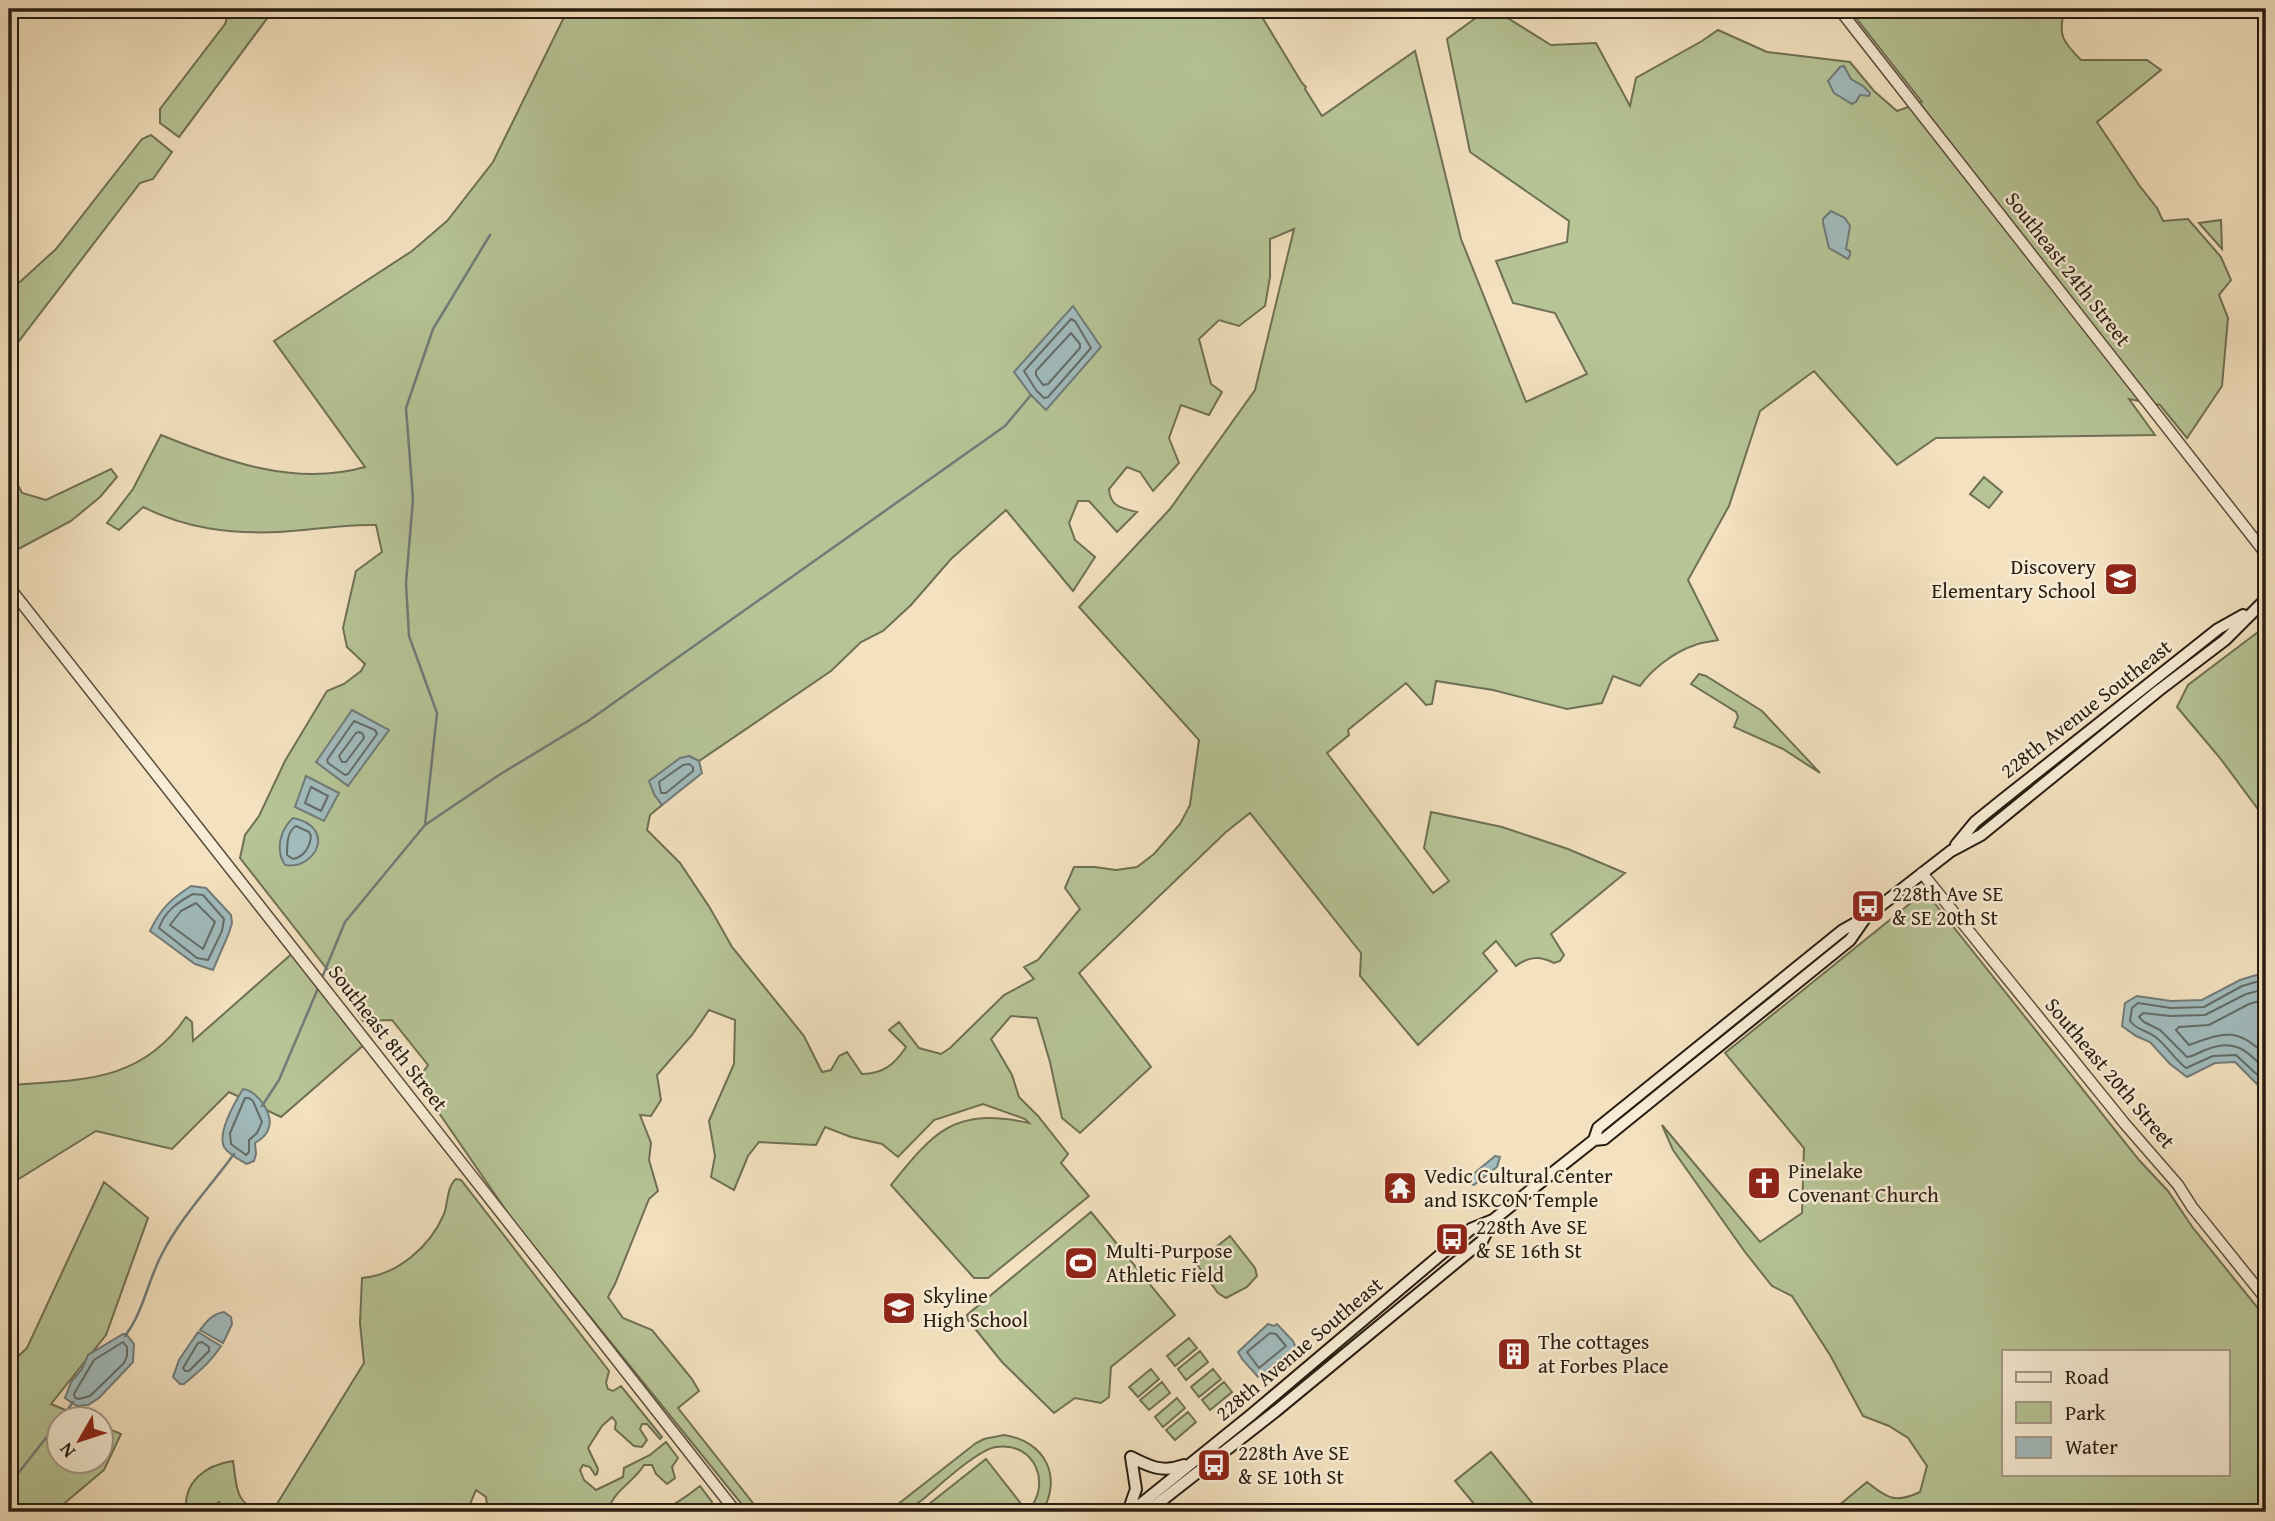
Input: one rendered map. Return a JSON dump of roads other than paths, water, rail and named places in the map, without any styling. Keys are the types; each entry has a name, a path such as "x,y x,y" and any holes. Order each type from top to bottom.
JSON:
{"main road":[{"name":"228th Avenue Southeast","path":"1129,1512 1284,1388 1471,1229 1493,1220 1594,1140 1598,1128 1843,930 1866,917 1951,851 1981,835 2225,640 2266,599"},
{"name":"228th Avenue Southeast","path":"1951,851 1975,822 2001,801 2218,629 2255,608"},
{"path":"2072,760 2103,722"},
{"name":"228th Avenue Southeast","path":"1147,1512 1276,1411 1482,1241 1493,1220"},
{"path":"1284,1388 1299,1383 1321,1365 1336,1361 1339,1350 1358,1334 1358,1325"},
{"path":"1129,1512 1136,1489 1131,1458 1161,1470 1175,1468 1194,1460"}],"street":[{"name":"Southeast 24th Street","path":"1839,9 2266,554"},
{"name":"Southeast 8th Street","path":"9,587 736,1512"},
{"name":"Southeast 20th Street","path":"1922,873 2125,1124 2178,1185 2192,1207 2266,1299"}],"water":[{"path":"1844,66 1851,79 1863,86 1870,93 1869,96 1860,95 1852,104 1834,93 1828,81"},
{"path":"1831,211 1845,218 1850,226 1846,249 1850,251 1848,259 1829,248 1823,219"},
{"path":"1073,306 1101,347 1046,410 1014,372"},
{"path":"352,710 389,730 348,786 316,762"},
{"path":"689,756 699,761 702,773 662,805 649,781 680,758"},
{"path":"306,776 339,793 324,821 295,807"},
{"path":"293,818 307,823 315,830 317,847 306,861 285,865 280,853 280,840"},
{"path":"191,886 206,888 231,915 229,933 213,970 195,964 150,931 167,905"},
{"path":"2266,972 2266,1093 2235,1062 2215,1063 2187,1077 2170,1064 2150,1042 2122,1026 2125,1003 2137,996 2171,1001 2202,1000 2240,980"},
{"path":"243,1089 259,1098 267,1111 270,1124 266,1134 255,1143 254,1161 247,1164 229,1152 222,1141 228,1117"},
{"path":"1495,1156 1500,1157 1497,1167 1474,1185 1471,1184 1471,1176"},
{"path":"224,1312 231,1317 232,1324 223,1343 200,1330 213,1316"},
{"path":"1268,1324 1277,1324 1296,1348 1258,1377 1238,1352"},
{"path":"198,1332 221,1346 204,1366 184,1384 180,1384 173,1377 179,1360"},
{"path":"123,1334 134,1344 133,1362 99,1398 88,1405 77,1406 65,1398 71,1382 82,1369 88,1355"}],"waterway":[{"path":"321,980 345,922 425,825 437,713 409,636 406,583 413,499 406,408 433,329 490,235"},
{"path":"425,825 499,775 588,721 1005,426 1031,395"},
{"path":"262,1106 279,1080 319,986"},
{"path":"125,1336 137,1316 158,1262 171,1239 234,1154"},
{"path":"70,1406 73,1402"},
{"path":"9,1485 46,1438"}],"place":[{"name":"Discovery Elementary School","path":"2121,579"},
{"name":"228th Ave SE & SE 20th St","path":"1868,906"},
{"name":"Pinelake Covenant Church","path":"1764,1183"},
{"name":"Vedic Cultural Center and ISKCON Temple","path":"1400,1188"},
{"name":"228th Ave SE & SE 16th St","path":"1452,1239"},
{"name":"Multi-Purpose Athletic Field","path":"1081,1263"},
{"name":"Skyline High School","path":"899,1308"},
{"name":"The cottages at Forbes Place","path":"1514,1354"},
{"name":"228th Ave SE & SE 10th St","path":"1214,1465"}]}
